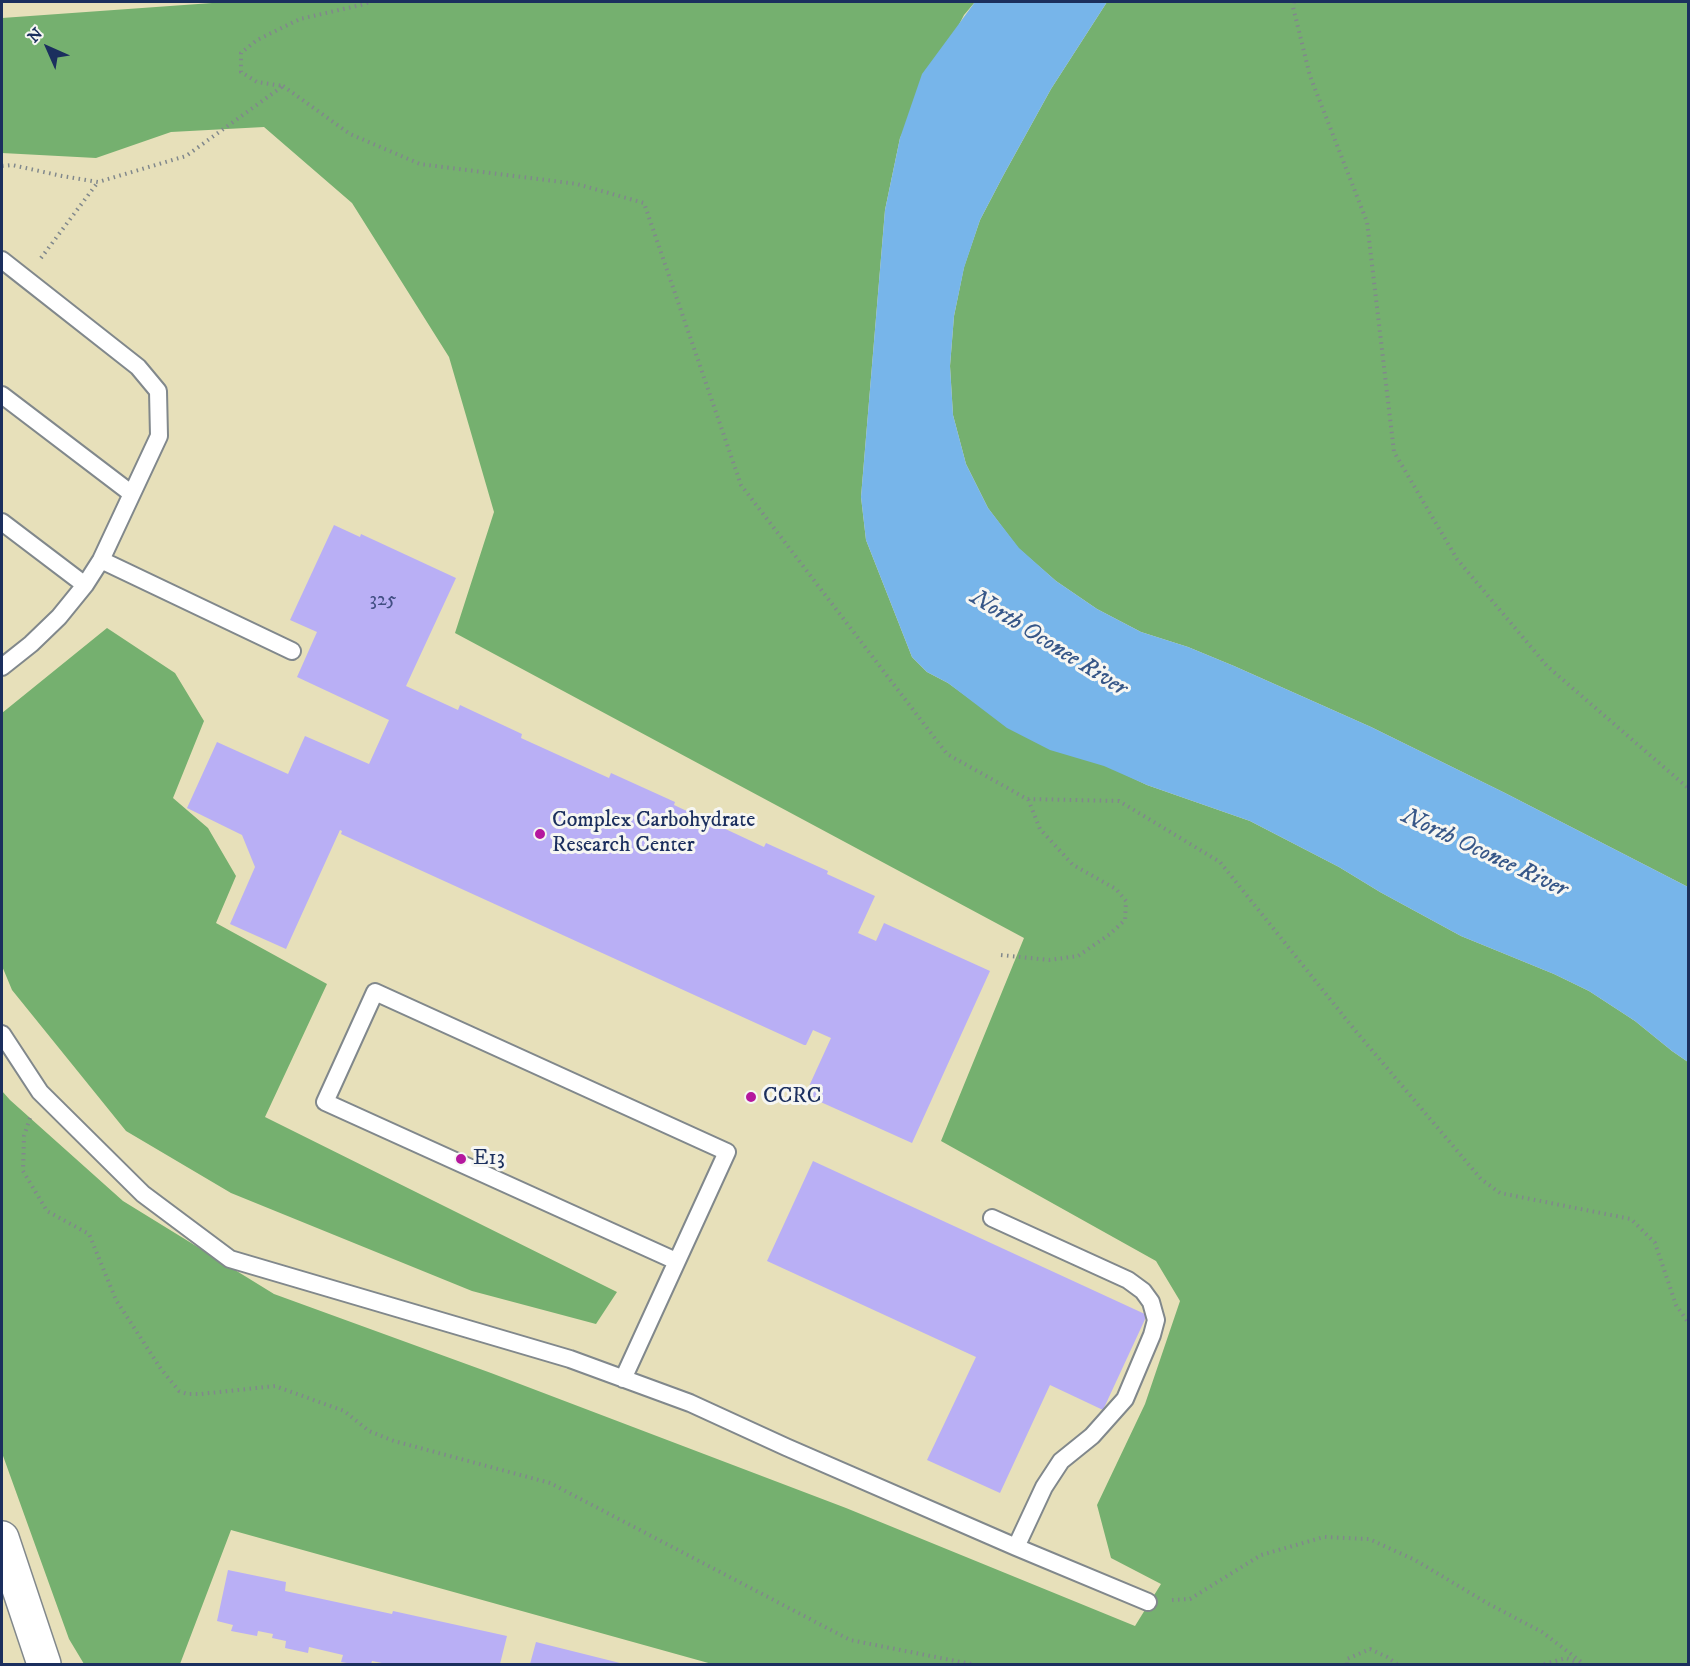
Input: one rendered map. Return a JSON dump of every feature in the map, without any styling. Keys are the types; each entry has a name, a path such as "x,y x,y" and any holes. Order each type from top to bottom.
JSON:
{"street":[{"path":"2,1538 44,1665"}],"lane":[{"path":"2,260 138,367 158,391 159,436 101,560 84,585 59,617 31,644 2,666"},
{"path":"2,395 132,494"},
{"path":"2,522 84,585"},
{"path":"101,560 292,651"},
{"path":"623,1379 727,1152 375,992 325,1102 676,1262"},
{"path":"2,1034 40,1092 143,1194 230,1259 570,1359 690,1403 1016,1547 1148,1602"},
{"path":"992,1218 1128,1280 1143,1291 1151,1302 1156,1320 1125,1399 1092,1436 1061,1461 1044,1487 1016,1547"}],"path":[{"path":"369,2 300,19 257,40 241,53 241,72 257,82 283,86 350,134 420,164 577,184 644,202 741,485 947,754 1027,799 1119,801 1220,862 1354,1029 1481,1179 1500,1193 1631,1219 1654,1243 1676,1305 1689,1322"},
{"path":"1294,2 1293,7 1310,76 1367,222 1394,452 1457,559 1547,666 1689,788"},
{"path":"2,166 12,165 98,182 186,156 283,86"},
{"path":"26,279 98,182"},
{"path":"1001,955 1049,960 1078,956 1125,921 1126,901 1116,889 1073,865 1040,829 1027,799"},
{"path":"40,1092 24,1136 22,1171 47,1211 89,1234 116,1300 161,1369 179,1390 187,1394 201,1394 275,1386 344,1411 369,1431 394,1441 550,1483 850,1640 971,1665"},
{"path":"1148,1602 1190,1599 1261,1554 1324,1537 1369,1539 1415,1560 1488,1604 1542,1632 1583,1665"},
{"path":"1347,1665 1347,1659 1370,1649 1397,1665"},
{"path":"1544,1665 1566,1658 1583,1665"}],"green space":[{"path":"226,2 975,2 964,15 900,138 885,210 861,497 866,540 912,657 927,672 948,683 977,704 1147,785 1250,821 1339,867 1461,936 1554,974 1589,991 1635,1021 1688,1062 1688,1664 712,1664 231,1530 180,1664 84,1664 69,1639 2,1453 2,1091 123,1201 274,1294 491,1373 846,1508 1135,1626 1161,1584 1111,1558 1097,1505 1145,1404 1180,1301 1156,1261 941,1141 1024,938 455,633 494,512 449,357 352,203 264,127 171,132 96,158 2,153 2,18"},
{"path":"1107,2 1688,2 1688,887 1371,727 1188,647 1141,632 1097,609 1056,581 1018,548 988,508 966,464 953,415 950,366 954,316 964,267 980,220 1003,176 1051,89"},
{"path":"107,628 175,673 204,721 173,798 208,828 236,876 216,923 327,984 265,1117 617,1292 596,1324 472,1291 231,1193 126,1131 12,990 2,966 2,713"}],"water":[{"name":"North Oconee River","path":"975,2 1107,2 1051,89 1003,176 980,220 964,268 954,316 950,366 953,415 966,464 988,508 1019,548 1056,581 1097,609 1141,632 1188,647 1234,666 1371,727 1688,887 1688,1062 1635,1021 1589,991 1554,974 1461,936 1339,867 1250,821 1147,785 1104,766 1050,750 1007,728 948,683 927,672 912,657 866,540 861,497 885,210 900,138 922,74"}],"building":[{"name":"Complex Carbohydrate Research Center","path":"334,525 360,537 361,534 456,578 406,686 458,710 460,705 522,734 521,738 609,778 611,773 764,847 766,843 828,871 827,874 875,896 858,933 876,941 884,923 990,971 912,1143 805,1095 831,1038 813,1030 804,1045 341,834 340,830 286,949 230,924 255,867 242,835 187,808 217,742 288,774 305,736 369,764 389,720 297,677 317,632 290,620"},
{"path":"813,1161 1147,1315 1103,1410 1050,1385 1000,1493 927,1460 976,1357 767,1261"},
{"path":"228,1570 286,1582 285,1591 392,1614 393,1611 507,1636 500,1664 387,1664 372,1661 371,1664 353,1664 341,1662 343,1655 309,1647 308,1653 285,1648 286,1641 272,1638 273,1634 258,1631 257,1636 231,1631 233,1625 217,1621"},
{"path":"536,1642 624,1664 530,1664"}],"place":[{"name":"Complex Carbohydrate Research Center","path":"540,834"},
{"name":"CCRC","path":"751,1097"},
{"name":"E13","path":"461,1159"}]}
